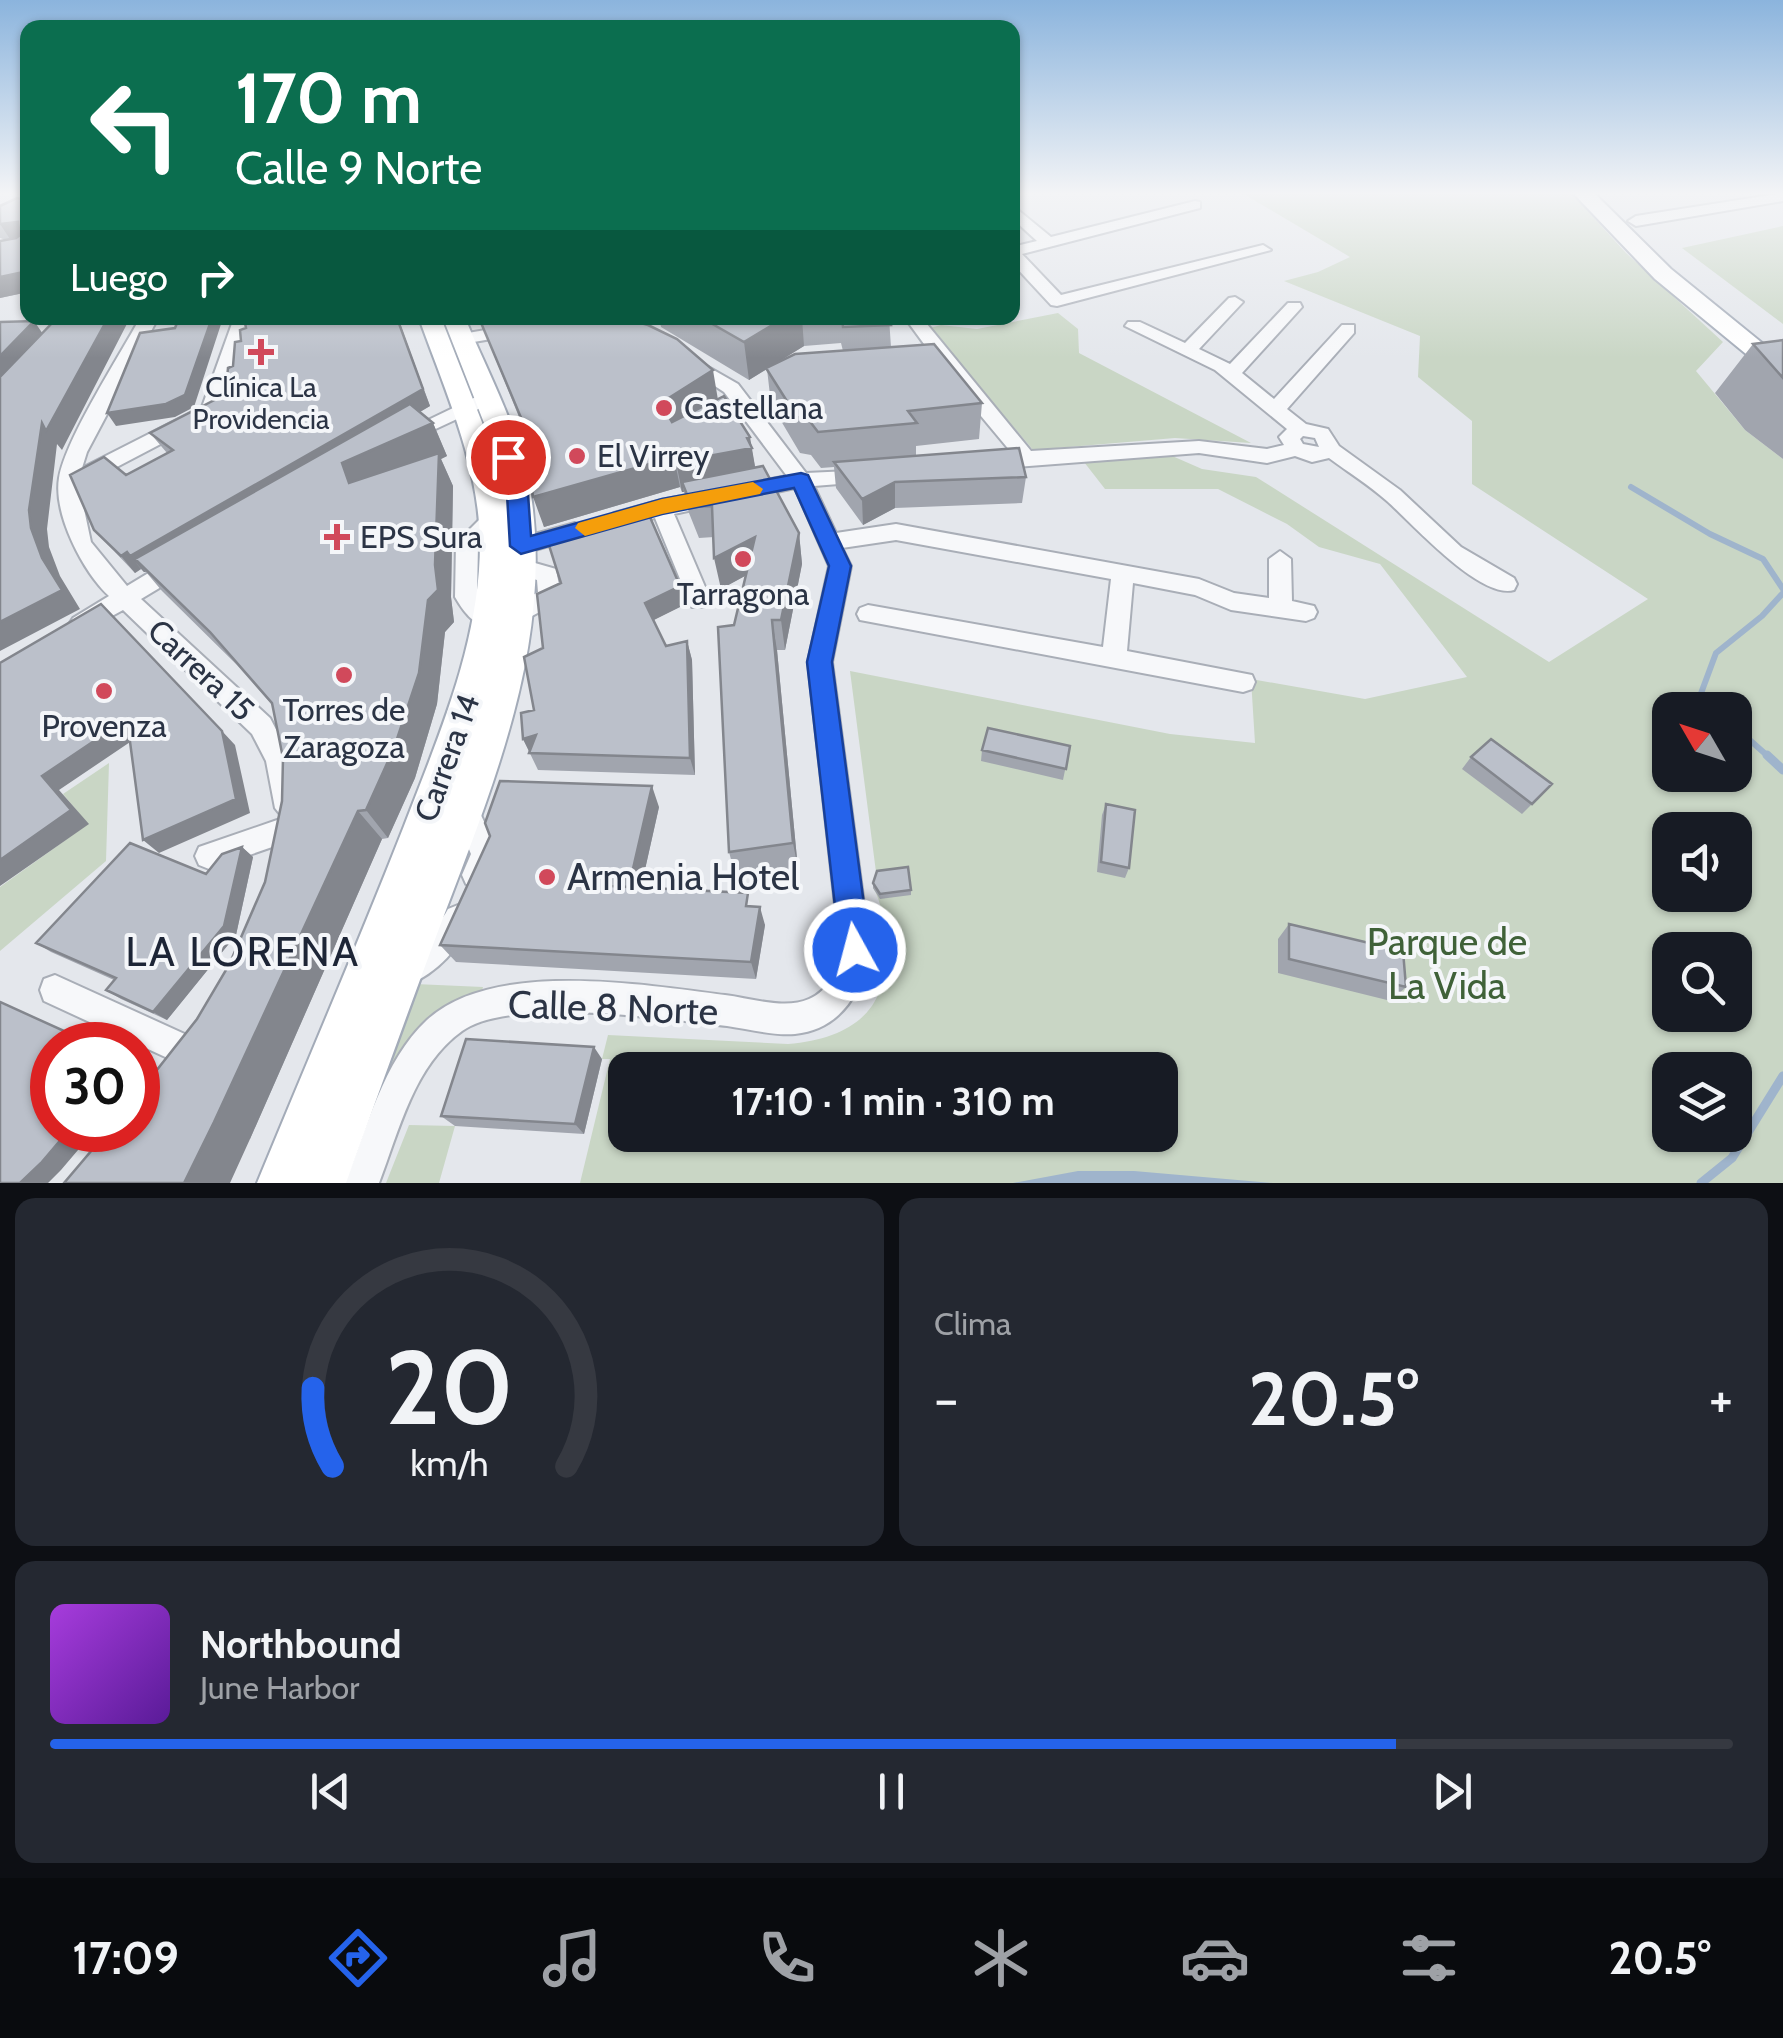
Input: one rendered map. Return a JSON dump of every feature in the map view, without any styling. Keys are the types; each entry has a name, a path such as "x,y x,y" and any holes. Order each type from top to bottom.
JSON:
{"main road":[{"path":"1638,248 1663,274 1783,372"},
{"path":"1664,248 1709,292 1783,352"},
{"name":"Carrera 14","path":"280,1183 394,905 472,692 504,617 521,557 517,494 434,325"},
{"name":"Carrera 14","path":"323,1183 466,810 502,689 504,617 493,573 492,519 458,328"}],"street":[{"path":"1020,261 1057,301 1263,250"},
{"path":"1189,349 1235,302"},
{"path":"1230,375 1294,308"},
{"path":"68,482 77,452 145,325"},
{"path":"68,482 106,467 209,411 216,403 241,325"},
{"path":"918,325 943,370 1021,451 1020,458"},
{"path":"1134,326 1221,366 1276,409 1298,439"},
{"path":"458,328 530,329"},
{"path":"1276,409 1348,329"},
{"path":"670,350 752,399 801,480 828,542 896,532 1199,586 1230,601 1306,612"},
{"path":"386,447 473,403"},
{"path":"974,466 1012,463 1020,458 1199,446 1268,456 1298,439 1321,433 1329,440 1330,449 1392,495 1453,554 1506,584"},
{"path":"521,557 662,506 801,480 878,474"},
{"name":"Carrera 15","path":"68,482 68,496 87,557 124,598 260,726 278,760 290,828 285,864"},
{"path":"662,506 700,601"},
{"name":"Calle 8 Norte","path":"362,1183 408,1072 428,1043 453,1019 485,1004 512,999 627,1002 794,1019 820,1013 839,996 851,975 855,950 820,662 823,632 839,582 840,566 828,542"},
{"path":"65,633 197,556"},
{"path":"1280,559 1281,608"},
{"path":"1114,659 1122,572"},
{"path":"868,614 1243,682"},
{"path":"209,856 290,828"},
{"path":"55,990 200,1057"},
{"path":"178,1083 220,1027"}],"green space":[{"name":"Parque de La Vida","path":"1335,248 1622,248 1723,342 1696,371 1745,430 1783,459 1783,1183 580,1183 608,1067 608,1152 1178,1152 1178,1052 608,1052 608,1059 602,1059 608,1035 788,1044 813,1040 852,1025 876,998 886,958 880,904 873,888 876,872 850,671 1170,734 1255,743 1251,679 1365,699 1467,677 1380,564 1319,547 1287,524 1218,489 1105,489 1084,462 1170,455 1202,469 1256,477 1549,662 1648,599 1472,484 1472,421 1418,377 1420,336 1284,281 1318,272 1350,257"},
{"path":"1682,248 1783,248 1783,324"},
{"path":"1058,313 1078,329 1079,353 1251,443 1175,438 1033,450 930,328 941,325 977,329 1020,325 1020,321"},
{"path":"109,763 106,861 0,951 0,887 88,824 63,794"},
{"path":"415,984 483,987 482,991 447,1007 397,1068 383,1067"},
{"path":"409,1125 455,1126 439,1183 386,1183"}],"water":[{"path":"1078,1171 1134,1171 1273,1183 1013,1183"}],"building":[{"path":"0,248 20,248 20,273 0,277"},
{"path":"0,322 30,325 0,356"},
{"path":"50,325 104,325 46,431 42,423 29,510 31,528 42,558 62,590 0,622 0,377"},
{"path":"210,325 185,395 166,404 107,413 140,333"},
{"path":"245,325 400,325 423,389 130,556 127,552 121,556 94,530 70,475 104,457 126,475 173,450 150,433 236,389 226,390 228,368 233,366 235,342 241,341 240,330"},
{"path":"482,325 648,325 677,339 713,370 661,403 672,422 724,396 750,437 747,438 752,448 676,462 674,457 533,497 522,420"},
{"path":"714,325 772,325 744,342"},
{"path":"1783,340 1783,378 1753,344"},
{"path":"934,344 982,403 908,411 917,423 818,432 808,419 797,417 766,368 795,354"},
{"path":"410,404 433,423 342,463 349,483 439,453 435,565 438,590 428,600 419,673 394,748 366,810 358,811 184,1183 64,1183 90,1152 160,1152 160,1066 197,1019 229,965 265,882 282,801 283,758 272,703 210,632 135,559"},
{"path":"1019,448 1026,477 895,482 862,499 834,462"},
{"path":"763,466 799,533 781,620 772,620 793,843 729,852 718,627 734,625 755,537 714,558 712,506 692,507 682,482"},
{"path":"646,508 680,586 645,603 666,646 687,641 690,758 529,753 536,735 523,739 521,713 534,710 524,657 543,648 537,594 561,583 547,539"},
{"path":"101,604 222,731 236,799 143,840 127,719 42,776 71,810 0,860 0,663"},
{"path":"988,728 1070,746 1066,769 982,750"},
{"path":"1491,739 1552,784 1532,804 1471,757"},
{"path":"500,781 652,786 632,873 610,876 610,886 748,893 746,906 760,907 751,962 440,945 490,836 485,823"},
{"path":"1106,804 1135,810 1129,868 1101,862"},
{"path":"130,843 206,874 222,854 242,847 224,926 153,1012 106,990 116,978 36,943"},
{"path":"908,867 911,890 880,894 873,883 877,871"},
{"path":"1289,924 1403,951 1406,987 1289,959"},
{"path":"0,1002 44,1022 30,1022 30,1152 50,1152 20,1183 0,1183"},
{"path":"466,1039 594,1047 575,1124 441,1116"}],"waterway":[{"path":"1631,487 1710,534 1763,559 1783,589"},
{"path":"1701,692 1716,653 1762,616 1783,593"},
{"path":"1752,742 1770,758"},
{"path":"1767,755 1783,770"},
{"path":"1701,1183 1732,1158 1783,1076"}],"slow traffic":[{"path":"585,528 662,506 753,489"}],"place":[{"name":"Clínica La Providencia","path":"261,352"},
{"name":"Castellana","path":"664,408"},
{"name":"El Virrey","path":"577,456"},
{"name":"EPS Sura","path":"337,537"},
{"name":"Tarragona","path":"743,559"},
{"name":"Torres de Zaragoza","path":"344,675"},
{"name":"Provenza","path":"104,691"},
{"name":"Armenia Hotel","path":"547,877"}],"district":[{"name":"LA LORENA","path":"243,951"}],"route":[{"path":"508,457 517,494 521,546 662,506 801,480 840,566 820,662 855,950"}]}
